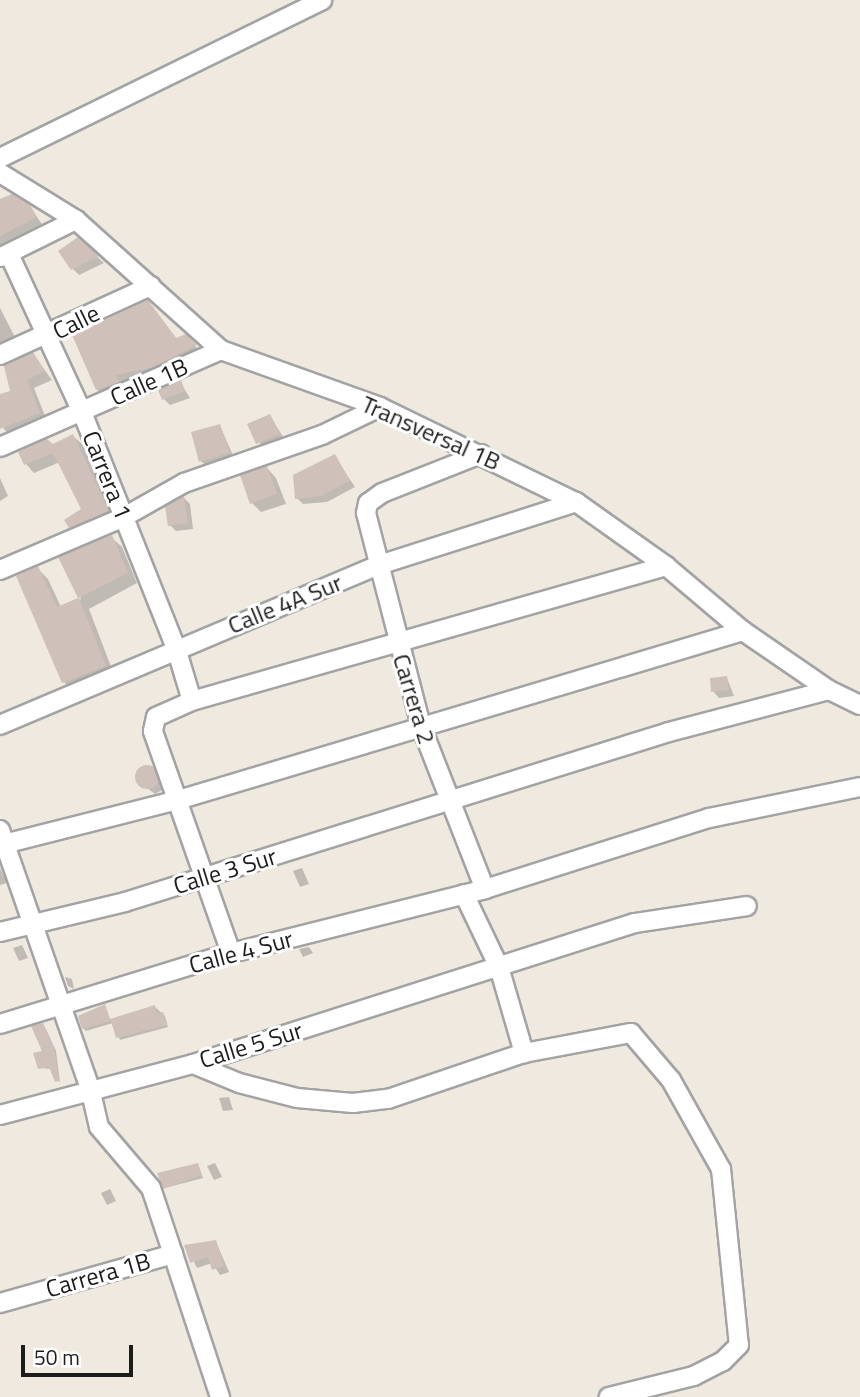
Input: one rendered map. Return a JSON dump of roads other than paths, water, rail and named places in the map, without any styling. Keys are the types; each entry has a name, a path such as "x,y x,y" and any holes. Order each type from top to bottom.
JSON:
{"street":[{"path":"0,158 322,0"},
{"name":"Transversal 1B","path":"0,173 76,220 220,350 380,407 576,502 666,566 743,631 829,690 860,705"},
{"path":"4,256 76,220"},
{"name":"Carrera 1","path":"4,256 47,337 82,412 176,648 192,701"},
{"name":"Calle","path":"0,355 47,337 151,286"},
{"name":"Calle 1B","path":"0,447 220,350"},
{"path":"0,570 124,517 184,483 321,435 380,407"},
{"name":"Carrera 2","path":"481,454 368,503 397,643 421,726 485,889"},
{"name":"Calle 4A Sur","path":"0,725 176,648 379,565 576,502"},
{"path":"231,953 153,724 162,712 192,701 666,566"},
{"path":"173,1254 150,1188 102,1133 90,1088 62,1006 29,923 2,839 178,800 743,631"},
{"name":"Calle 3 Sur","path":"0,932 125,902 669,732 829,690"},
{"name":"Calle 4 Sur","path":"0,1024 231,953 485,889 709,818 860,787"},
{"path":"464,894 499,967 524,1053"},
{"name":"Calle 5 Sur","path":"0,1115 90,1088 193,1064 635,923 747,906"},
{"path":"193,1064 239,1083 297,1098 353,1103 388,1099 524,1053 631,1033 671,1080 721,1168 738,1345 723,1361 694,1376 609,1397"},
{"name":"Carrera 1B","path":"0,1303 173,1254 220,1397"}]}
